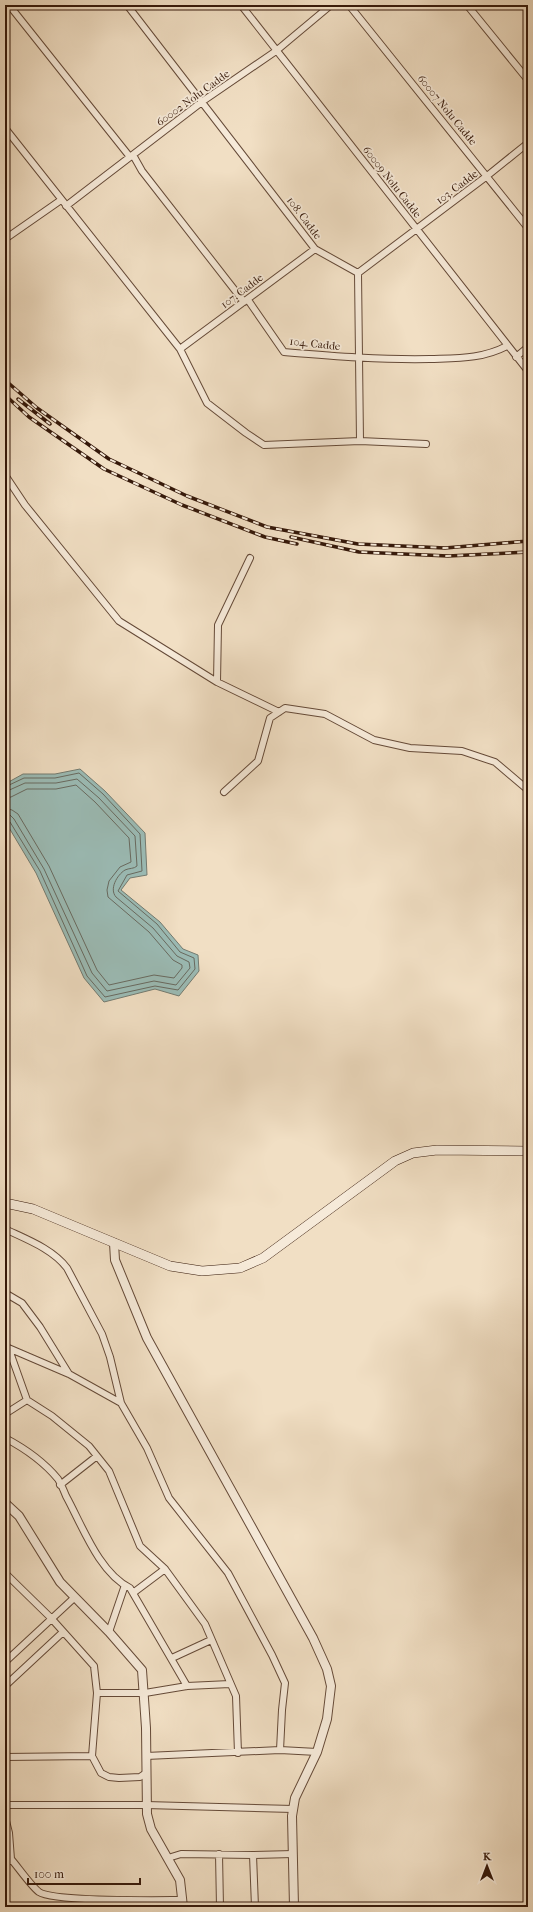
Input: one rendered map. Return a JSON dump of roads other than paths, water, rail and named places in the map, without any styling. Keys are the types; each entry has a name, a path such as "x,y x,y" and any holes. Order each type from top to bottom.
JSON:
{"main road":[{"path":"5,1203 33,1209 170,1266 202,1271 240,1268 263,1258 395,1161 413,1153 437,1150 528,1151"}],"street":[{"path":"9,5 246,301"},
{"name":"108. Cadde","path":"127,5 315,249 358,273"},
{"name":"60009 Nolu Cadde","path":"241,5 528,371"},
{"name":"60002 Nolu Cadde","path":"66,206 203,102 276,51 331,5"},
{"name":"60007 Nolu Cadde","path":"349,5 528,228"},
{"path":"468,5 528,80"},
{"path":"5,128 180,349 207,402 264,445 360,441 426,444"},
{"name":"103. Cadde","path":"358,273 417,230 528,143"},
{"path":"5,239 61,200"},
{"name":"107. Cadde","path":"180,349 315,249"},
{"path":"358,273 360,441"},
{"name":"104. Cadde","path":"246,301 284,352 359,358"},
{"path":"359,358 468,358 490,354 507,346"},
{"path":"516,357 528,347"},
{"path":"5,475 24,505 119,621 217,682 279,712"},
{"path":"217,682 218,625 250,558"},
{"path":"224,792 258,761 270,718 285,708 325,714 374,740 410,748 462,751 495,762 528,790"},
{"path":"5,1229 47,1250 62,1261 67,1268 102,1334 110,1357 121,1403 147,1448 169,1498 228,1574 278,1665 285,1682 281,1716 280,1750"},
{"path":"114,1243 115,1260 147,1338 313,1638 327,1669 331,1686 327,1719 317,1752 296,1798 294,1809 294,1907"},
{"path":"5,1293 22,1303 40,1327 69,1374"},
{"path":"5,1346 69,1374 121,1403"},
{"path":"5,1346 11,1355 27,1400 52,1416 89,1446 109,1471 140,1546 165,1569 205,1624 236,1696 238,1753"},
{"path":"5,1414 27,1400"},
{"path":"5,1438 26,1449 58,1480 104,1565 134,1592 187,1686"},
{"path":"60,1485 97,1456"},
{"path":"5,1503 19,1516 60,1582 109,1632 142,1670 145,1693 146,1805 151,1829 180,1880 183,1904 58,1896 39,1892 11,1858 9,1833 5,1817"},
{"path":"134,1592 165,1569"},
{"path":"5,1573 51,1618 94,1666 97,1693 92,1756 101,1773 109,1777 140,1777 146,1773"},
{"path":"109,1632 125,1585"},
{"path":"5,1662 74,1598"},
{"path":"5,1686 63,1632"},
{"path":"172,1658 211,1640"},
{"path":"97,1693 145,1693 187,1686 230,1684"},
{"path":"146,1756 280,1750 317,1752"},
{"path":"5,1756 92,1756"},
{"path":"5,1805 146,1805 294,1809"},
{"path":"168,1858 181,1854 293,1854"},
{"path":"219,1854 220,1907"},
{"path":"253,1855 254,1907"},
{"path":"5,1864 11,1858"}],"water":[{"path":"80,769 105,791 145,833 147,875 130,878 121,890 160,922 183,949 198,955 199,971 179,996 155,989 104,1002 84,978 36,873 5,821 5,784 23,774 55,774"}],"railway":[{"path":"5,380 37,408 109,459 187,496 267,527 358,544 445,548 528,541"},
{"path":"5,395 29,417 104,469 182,505 265,537 297,544"},
{"path":"18,399 50,424"},
{"path":"291,537 359,552 448,556 528,552"}]}
